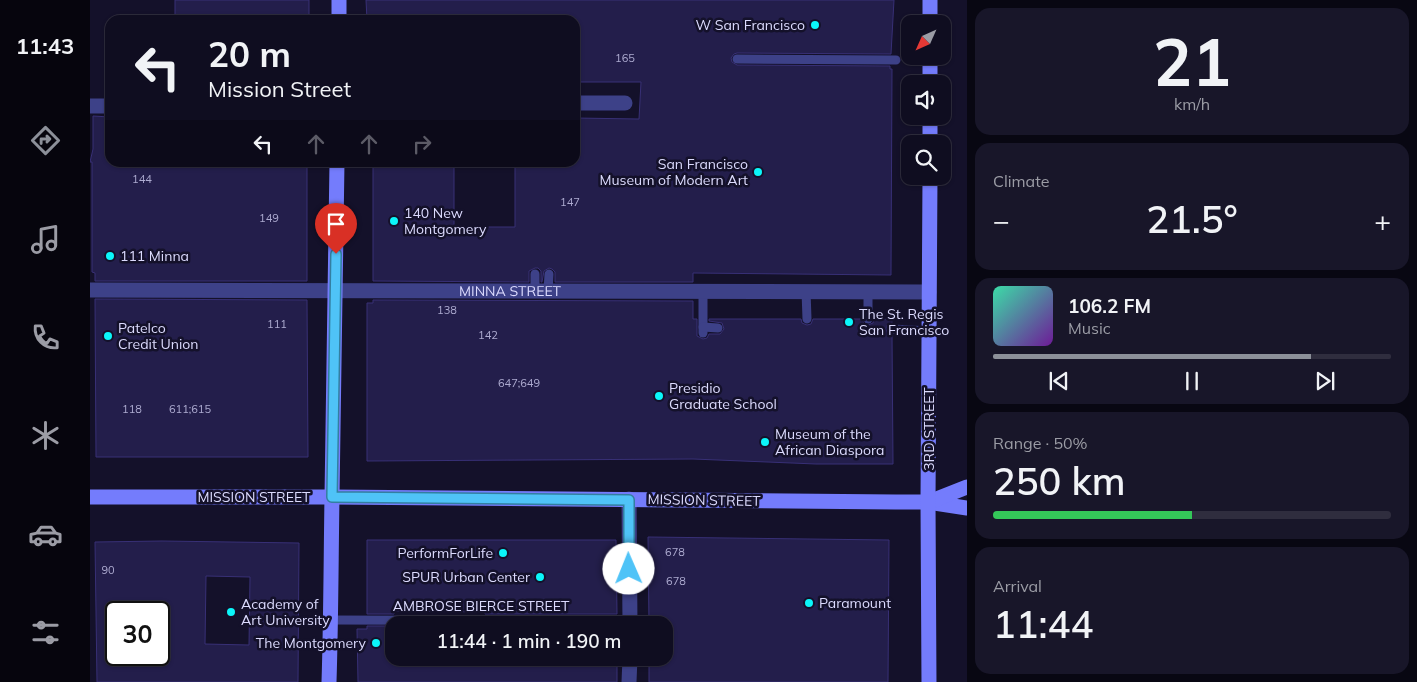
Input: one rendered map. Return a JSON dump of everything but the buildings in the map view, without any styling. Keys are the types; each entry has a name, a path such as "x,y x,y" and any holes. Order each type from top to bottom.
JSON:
{"main road":[{"path":"338,15 339,0"},
{"path":"930,0 930,15"},
{"path":"330,682 337,167"},
{"name":"3RD STREET","path":"929,682 930,185"},
{"name":"MISSION STREET","path":"928,502 967,487"},
{"name":"MISSION STREET","path":"90,497 928,502 967,508"}],"street":[{"path":"580,103 625,103"},
{"path":"90,106 105,106"},
{"name":"MINNA STREET","path":"90,290 929,292"},
{"path":"629,500 630,616"},
{"path":"629,682 630,666"}],"lane":[{"path":"737,59 896,60"},
{"path":"534,274 542,291"},
{"path":"542,291 549,274"},
{"path":"703,291 703,330 718,328"},
{"path":"806,291 807,319"},
{"path":"868,291 868,319"},
{"path":"892,330 929,331"},
{"name":"AMBROSE BIERCE STREET","path":"331,620 385,621"}],"place":[{"name":"W San Francisco","path":"815,25"},
{"name":"San Francisco Museum of Modern Art","path":"758,172"},
{"name":"140 New Montgomery","path":"394,221"},
{"name":"111 Minna","path":"110,256"},
{"name":"The St. Regis San Francisco","path":"849,322"},
{"name":"Patelco Credit Union","path":"108,336"},
{"name":"Presidio Graduate School","path":"659,396"},
{"name":"Museum of the African Diaspora","path":"765,442"},
{"name":"PerformForLife","path":"503,553"},
{"name":"SPUR Urban Center","path":"540,577"},
{"name":"Paramount","path":"809,603"},
{"name":"Academy of Art University","path":"231,612"},
{"name":"The Montgomery","path":"376,643"}],"route":[{"path":"336,254 332,497 629,500 629,569"}]}
